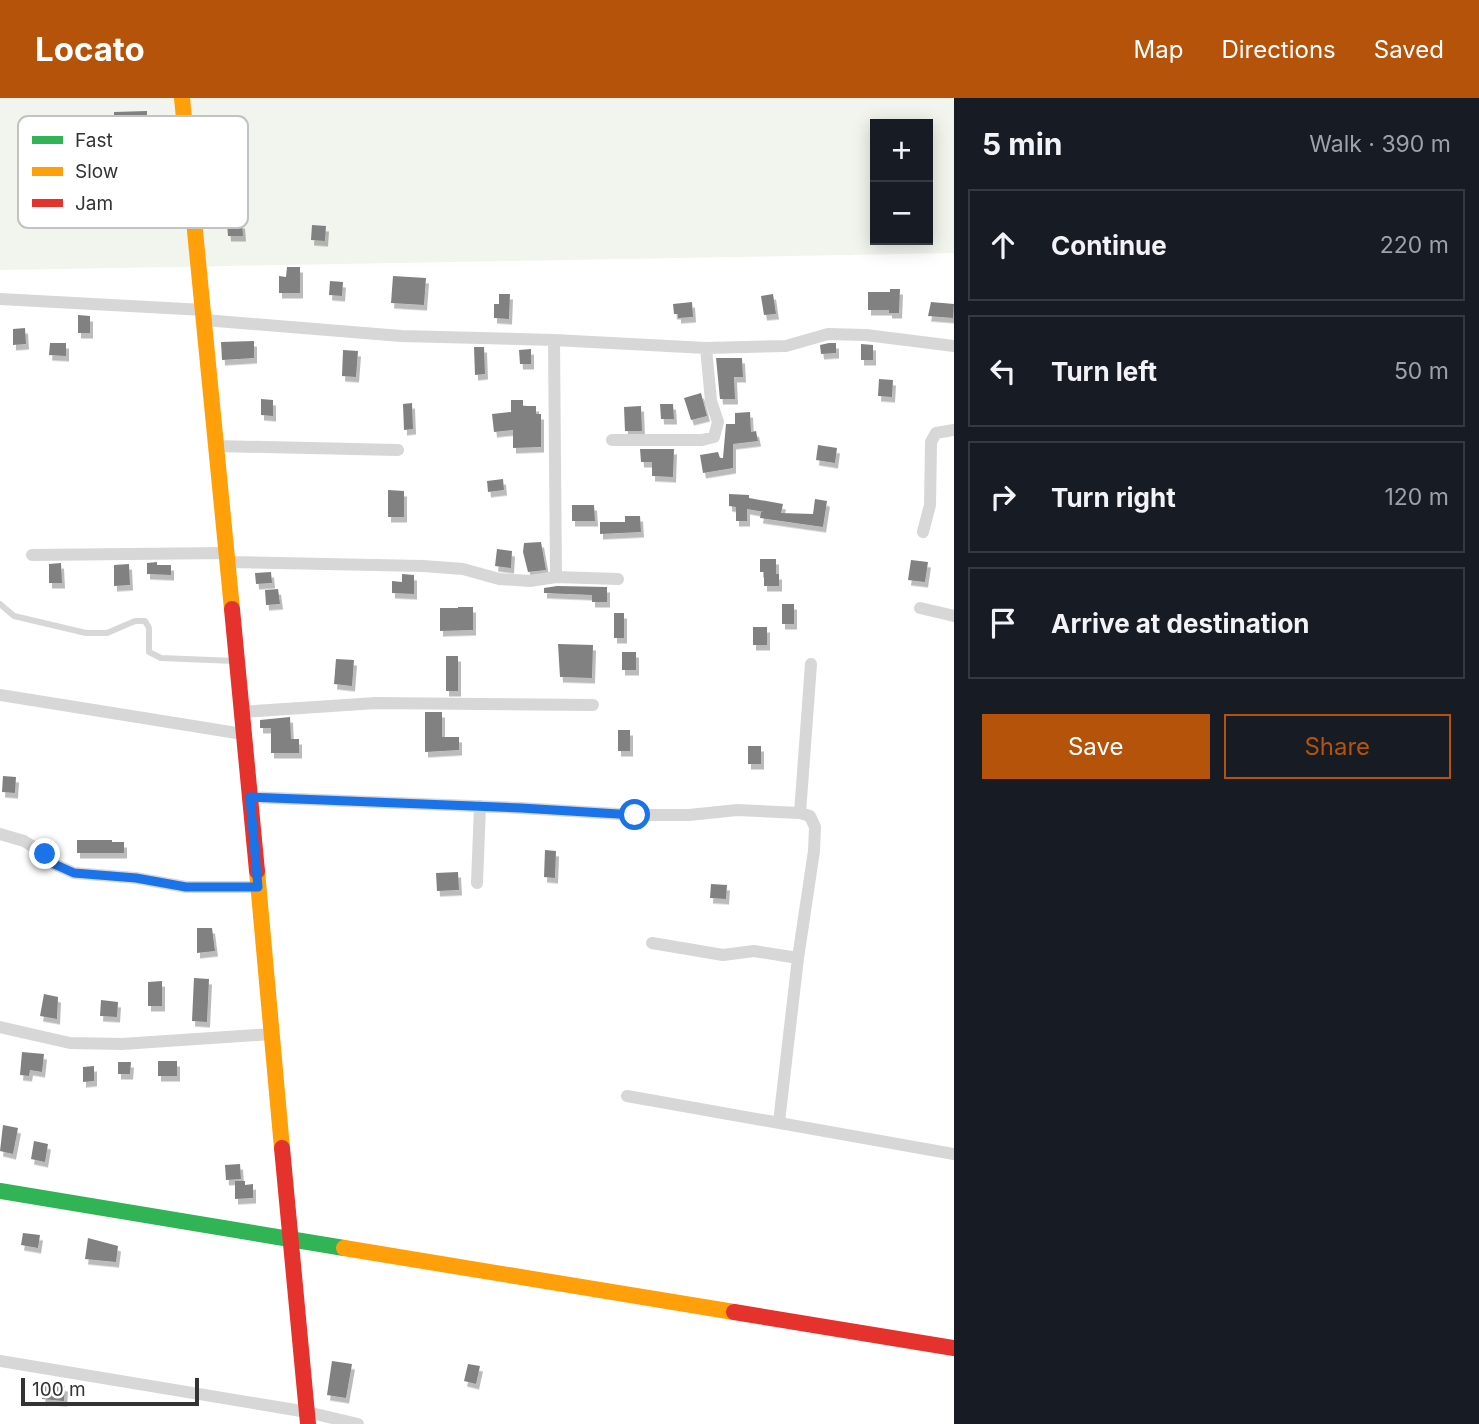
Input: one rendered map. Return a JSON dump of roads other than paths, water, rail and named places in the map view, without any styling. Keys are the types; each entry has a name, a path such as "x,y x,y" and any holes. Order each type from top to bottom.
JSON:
{"street":[{"path":"182,98 184,116"},
{"path":"195,228 308,1418"},
{"path":"0,299 204,315 401,336 706,348 786,345 828,334 866,335 954,346"},
{"path":"554,340 556,577"},
{"path":"612,440 702,440 714,437 718,422 711,401 706,348"},
{"path":"923,532 930,505 931,442 936,433 954,430"},
{"path":"216,446 398,450"},
{"path":"32,555 226,558 423,566 463,569 499,579 530,581 556,577 618,579"},
{"path":"920,608 954,616"},
{"path":"800,813 811,664"},
{"path":"0,695 243,734"},
{"path":"241,712 376,703 593,705"},
{"path":"250,797 635,815 689,815 737,810 800,813 810,816 815,827 814,851 798,958 779,1122"},
{"path":"477,883 481,806"},
{"path":"0,834 24,841 45,854 54,864 74,873 136,878 186,887 258,887"},
{"path":"652,943 723,955 754,951 798,958"},
{"path":"0,1027 70,1043 122,1044 272,1034"},
{"path":"627,1096 954,1154"},
{"path":"0,1191 954,1348"},
{"path":"0,1361 308,1418 358,1424"}],"lane":[{"path":"0,604 13,616 86,633 107,633 135,621 145,621 149,628 149,652 152,655 161,658 236,661"}]}
